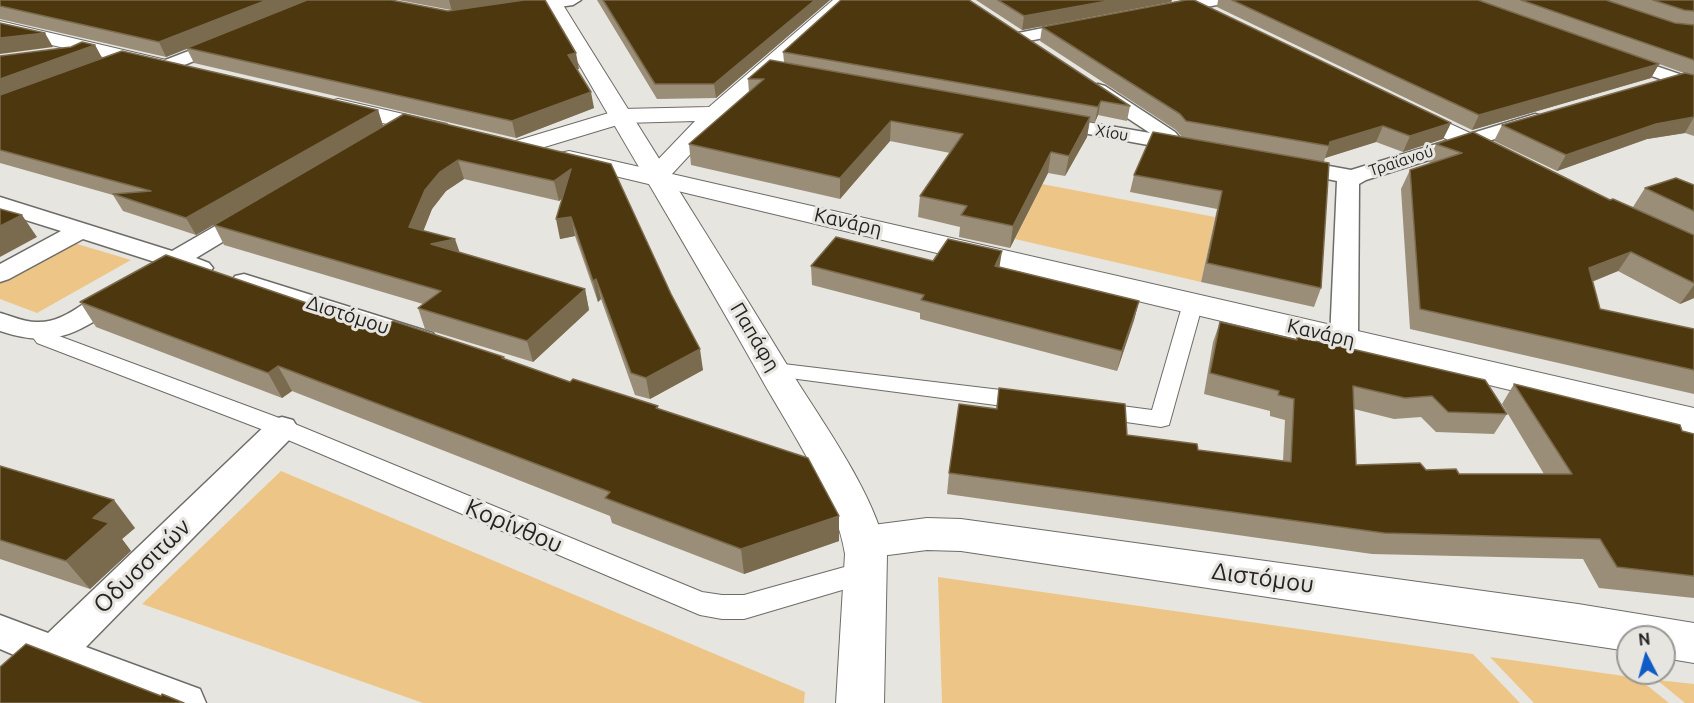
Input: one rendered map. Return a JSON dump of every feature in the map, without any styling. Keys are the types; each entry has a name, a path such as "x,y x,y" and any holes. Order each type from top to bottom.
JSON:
{"street":[{"path":"657,177 715,114 844,0"},
{"path":"508,9 559,1"},
{"name":"Παπάφη","path":"559,1 657,177 693,232 775,370 854,512 866,557 860,703"},
{"path":"1146,14 1187,2 1220,10"},
{"path":"1018,38 1099,22"},
{"path":"999,25 1038,51"},
{"path":"0,27 99,60"},
{"path":"166,66 242,35"},
{"path":"1599,51 1684,82"},
{"path":"45,57 99,60 130,57 201,74"},
{"path":"765,70 788,74"},
{"path":"1642,88 1684,82"},
{"path":"1088,83 1168,136 1171,141 1169,143"},
{"path":"1382,99 1518,165"},
{"path":"316,101 463,135"},
{"path":"622,116 715,114"},
{"name":"Τραϊανού","path":"1344,339 1348,185 1353,177 1554,114"},
{"name":"Κανάρη","path":"622,116 507,145 657,177 1694,421"},
{"name":"Χίου","path":"1031,118 1204,150"},
{"path":"378,140 408,122"},
{"path":"1273,162 1353,177"},
{"name":"Διστόμου","path":"0,204 449,348"},
{"path":"17,326 50,330 72,322 266,206"},
{"path":"0,274 81,230"},
{"path":"1079,408 1161,418 1193,303"},
{"name":"Κορίνθου","path":"17,326 282,428 700,603 722,607 744,607 866,557"},
{"path":"775,370 1044,404"},
{"name":"Οδυσσιτών","path":"0,702 54,653 282,428"},
{"path":"799,461 833,471"},
{"name":"Διστόμου","path":"866,557 927,534 961,535 1616,629"},
{"path":"0,632 185,703"},
{"name":"Διστόμου","path":"1676,640 1694,643"}],"shaded area":[{"path":"1042,184 1215,217 1201,282 1015,239"},
{"path":"74,243 131,260 37,313 0,299 0,283"},
{"path":"281,471 805,692 804,703 423,703 142,604"},
{"path":"938,577 1473,654 1520,703 942,703"},
{"path":"1490,657 1616,675 1616,685 1647,685 1669,703 1534,703"},
{"path":"1676,682 1694,684 1694,703 1685,703 1663,685 1676,685"}],"building":[{"path":"0,0 267,0 159,42 0,6"},
{"path":"307,0 391,0 448,11 524,0 545,0 576,53 568,55 591,92 512,121 187,48"},
{"path":"603,0 815,0 714,84 655,84"},
{"path":"841,0 969,0 1130,106 1101,101 1098,107 783,52"},
{"path":"998,0 1113,0 1024,16"},
{"path":"1194,0 1451,123 1410,136 1383,126 1330,142 1329,146 1186,121 1180,114 1042,27"},
{"path":"1232,0 1478,0 1659,64 1479,115"},
{"path":"1521,0 1606,0 1675,23 1694,25 1694,60"},
{"path":"1653,0 1694,0 1694,11 1684,10"},
{"path":"0,23 45,33 0,38"},
{"path":"82,42 95,45 0,79 0,56 71,47"},
{"path":"122,51 378,110 186,218 113,194 151,191 0,150 0,95"},
{"path":"770,60 1090,117 1069,156 1051,152 1013,226 961,215 967,206 920,196 963,134 891,121 840,178 689,144 764,79 748,79"},
{"path":"1685,73 1694,75 1694,117 1656,124 1566,155 1502,125"},
{"path":"404,114 611,164 671,294 700,349 646,378 631,373 596,279 593,281 571,217 556,219 571,169 554,181 458,160 440,172 425,190 409,227 455,239 431,244 585,289 527,341 418,308 441,291 214,225"},
{"path":"1153,132 1329,163 1321,288 1207,263 1222,191 1134,175"},
{"path":"1473,132 1610,200 1613,199 1694,235 1694,283 1631,252 1589,268 1600,309 1694,329 1694,370 1420,309 1410,170 1462,153 1436,144"},
{"path":"1676,178 1694,185 1694,211 1645,188"},
{"path":"0,209 22,215 0,226"},
{"path":"836,237 933,261 948,239 1002,251 995,266 1139,301 1122,351 921,300 924,295 811,266"},
{"path":"166,255 383,329 393,321 504,357 502,358 570,382 573,379 658,406 656,408 808,458 839,516 741,549 605,498 610,492 278,366 268,373 80,302"},
{"path":"1220,322 1297,340 1297,337 1352,349 1485,380 1507,414 1448,412 1432,396 1405,398 1353,386 1356,465 1420,463 1426,470 1456,469 1459,474 1572,474 1514,384 1680,425 1682,431 1694,434 1694,576 1617,567 1600,539 1384,533 949,473 959,404 997,409 999,388 1125,404 1127,435 1197,444 1198,450 1291,462 1294,399 1278,395 1279,391 1210,373"},
{"path":"0,466 114,500 93,518 109,523 66,561 0,540"},
{"path":"26,644 184,703 0,703 0,667"}]}
